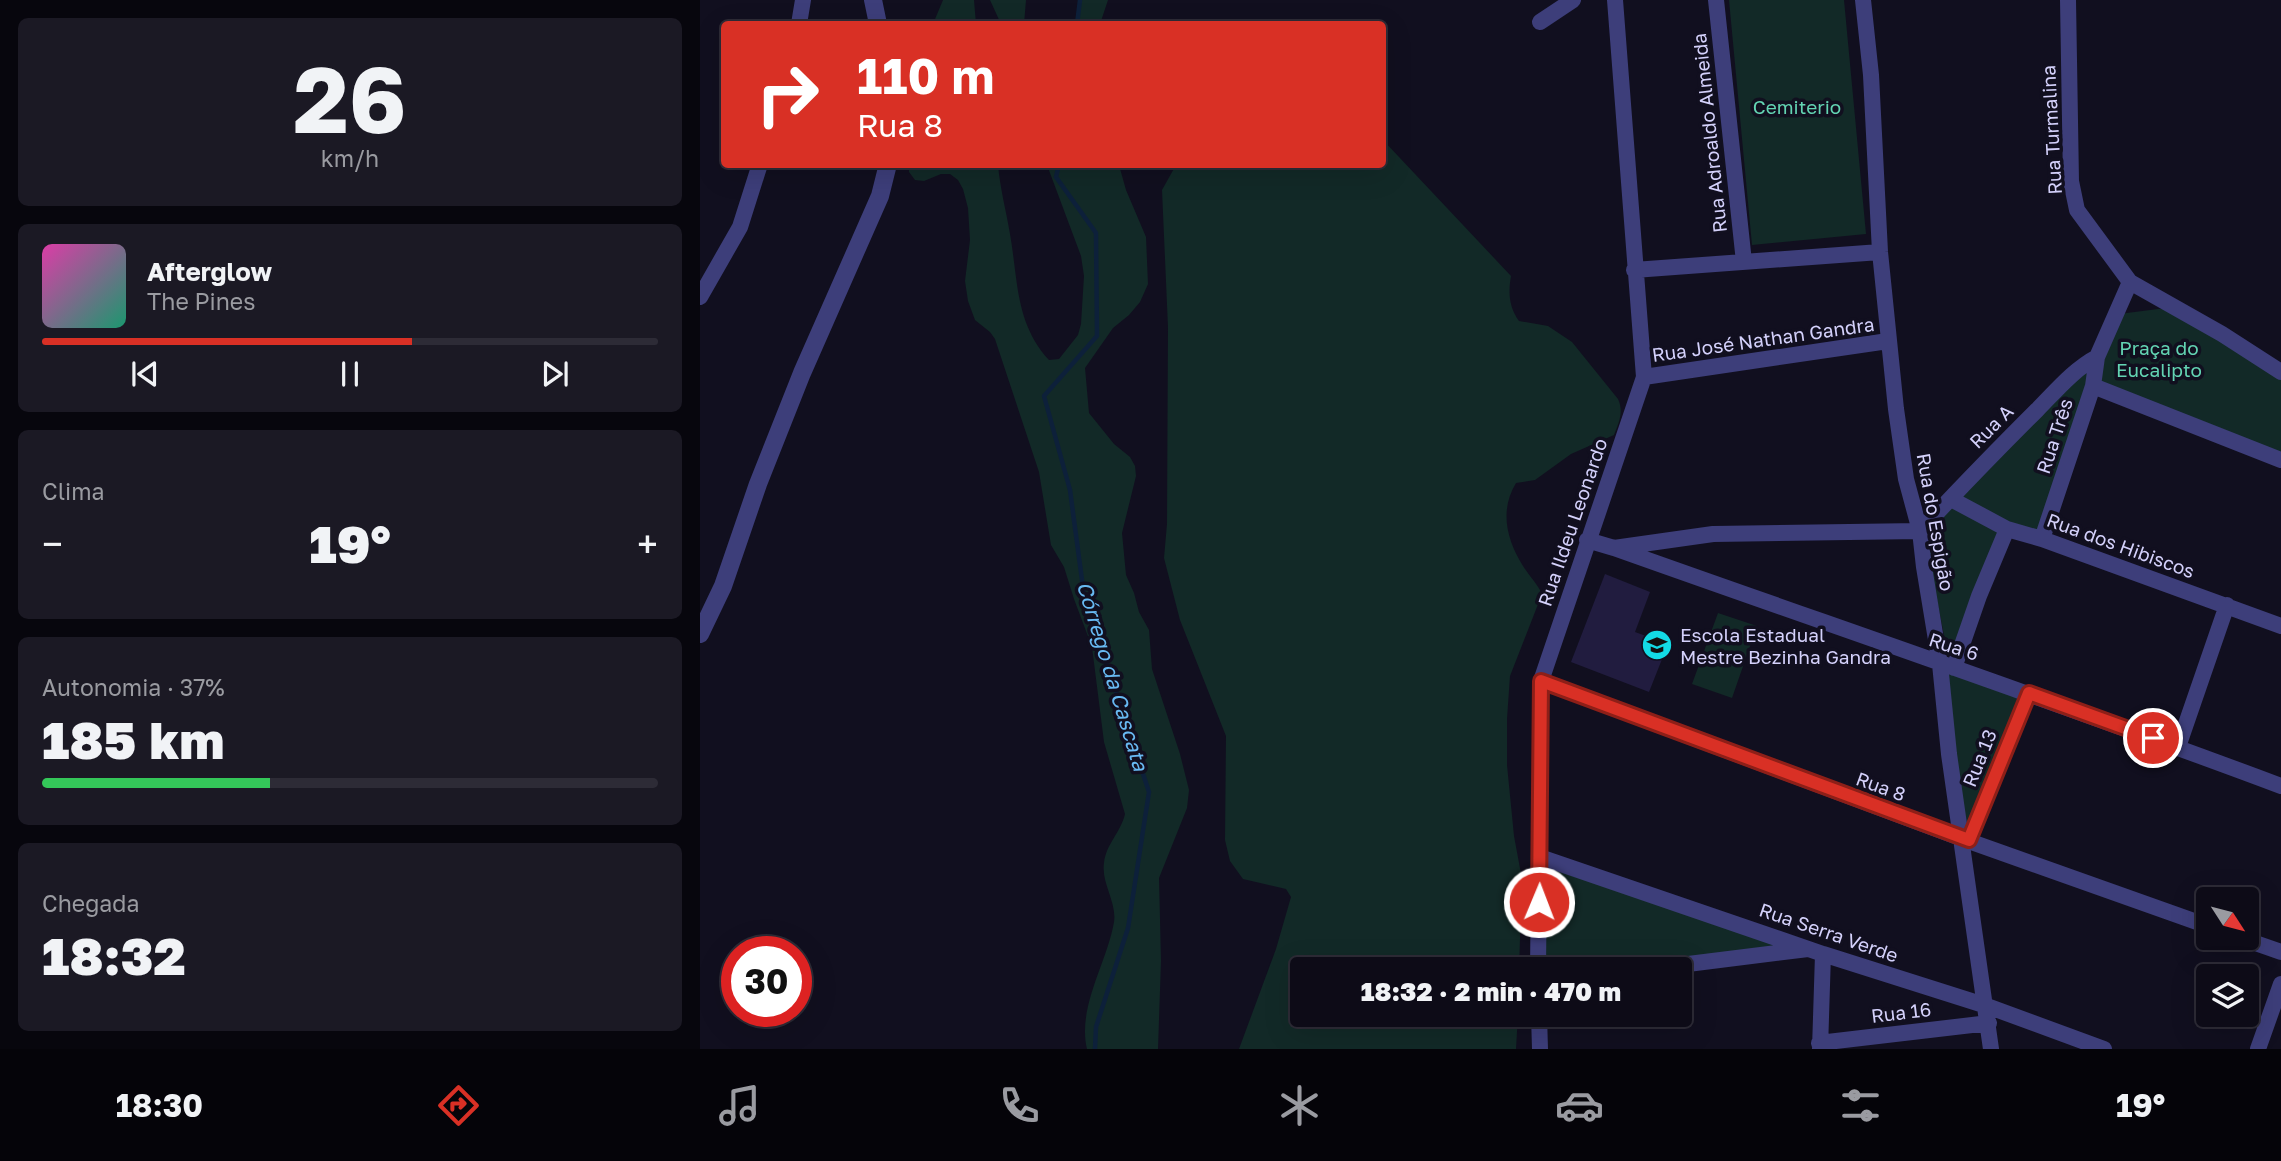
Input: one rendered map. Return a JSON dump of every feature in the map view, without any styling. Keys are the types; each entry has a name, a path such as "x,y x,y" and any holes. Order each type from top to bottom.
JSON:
{"street":[{"path":"800,21 803,0"},
{"path":"873,0 877,21"},
{"path":"1540,22 1573,0"},
{"path":"1615,0 1644,377"},
{"name":"Rua Adroaldo Almeida","path":"1716,0 1744,262"},
{"name":"Rua do Espigão","path":"1863,0 1871,75 1880,252 1888,341 1906,479 1920,531 1924,567 1947,666 1949,754 1966,839 1991,1049"},
{"name":"Rua Turmalina","path":"2068,0 2071,181 2077,210 2130,282"},
{"path":"700,297 740,227 759,168"},
{"path":"700,634 723,586 758,484 802,373 880,195 887,168"},
{"path":"1634,270 1880,252"},
{"path":"2281,372 2222,334 2130,282 2097,357 2093,386 2281,460"},
{"name":"Rua José Nathan Gandra","path":"1644,377 1888,341"},
{"name":"Rua A","path":"1920,531 2056,391 2079,369 2097,357"},
{"name":"Rua Ildeu Leonardo","path":"1538,957 1541,681 1644,377"},
{"name":"Rua Três","path":"2042,538 2093,386"},
{"name":"Rua dos Hibiscos","path":"1951,499 2007,529 2042,538 2281,626"},
{"path":"1947,666 2007,529"},
{"path":"1587,540 1614,548 1713,534 1920,531"},
{"name":"Rua 6","path":"1614,548 2029,693 2281,786"},
{"path":"2178,747 2227,606"},
{"name":"Rua 8","path":"1541,681 2196,922"},
{"name":"Rua 13","path":"1966,839 2029,693"},
{"name":"Rua Serra Verde","path":"1540,857 1816,951 1988,1014 2095,1048"},
{"path":"2259,944 2281,952"},
{"path":"1692,964 1816,951 1820,1046"},
{"path":"2258,1049 2281,984"},
{"name":"Rua 16","path":"1820,1046 1988,1014"},
{"path":"1539,1027 1540,1049"}],"green space":[{"path":"943,0 974,0 976,21 934,21"},
{"path":"990,0 1026,0 1024,21 1000,21"},
{"path":"1082,0 1108,0 1101,21 1075,21"},
{"name":"Cemiterio","path":"1729,0 1844,0 1866,234 1752,245"},
{"path":"1386,143 1511,276 1510,300 1519,321 1548,326 1572,342 1618,399 1620,417 1614,435 1571,454 1535,480 1516,483 1508,504 1509,536 1523,566 1542,594 1510,676 1507,719 1507,765 1514,836 1522,879 1519,957 1290,957 1290,1027 1517,1027 1516,1049 1239,1049 1276,949 1291,897 1286,889 1243,879 1230,861 1225,840 1226,736 1180,620 1164,558 1167,524 1168,327 1162,190 1174,168 1386,168"},
{"path":"909,168 998,168 1024,316 1038,346 1049,360 1059,359 1078,335 1084,276 1081,256 1048,168 1120,168 1146,237 1148,284 1140,302 1113,328 1085,368 1089,413 1114,444 1130,457 1135,466 1136,476 1122,533 1126,575 1139,612 1149,630 1152,669 1189,790 1187,808 1159,878 1161,961 1158,1049 1087,1049 1085,1033 1089,1001 1114,922 1104,863 1125,814 1104,742 1092,647 1064,567 1051,545 1039,472 995,339 975,320 968,301 965,281 970,240 968,208 963,189 958,180 950,174 941,174 924,181 915,180"},
{"name":"Praça do Eucalipto","path":"2166,308 2281,372 2281,458 2098,384 2098,362 2119,314"},
{"path":"2095,359 2036,535 1955,498"},
{"path":"1956,502 2003,530 1979,595 1948,655 1924,535"},
{"path":"1718,613 1757,626 1732,698 1692,684"},
{"path":"1943,667 2027,693 1965,838"},
{"path":"1544,859 1791,945 1719,961 1692,963 1692,957 1541,957"}],"building":[{"path":"1605,574 1650,592 1635,632 1668,644 1649,692 1571,662"}],"waterway":[{"name":"Córrego da Cascata","path":"1077,21 1080,0"},
{"name":"Córrego da Cascata","path":"1058,168 1056,177 1096,233 1097,336 1044,396 1070,490 1084,595 1149,792 1128,928 1096,1027 1095,1049"}],"place":[{"name":"Escola Estadual Mestre Bezinha Gandra","path":"1657,645"}],"route":[{"path":"1539,902 1541,681 1969,840 2029,693 2153,738"}]}
